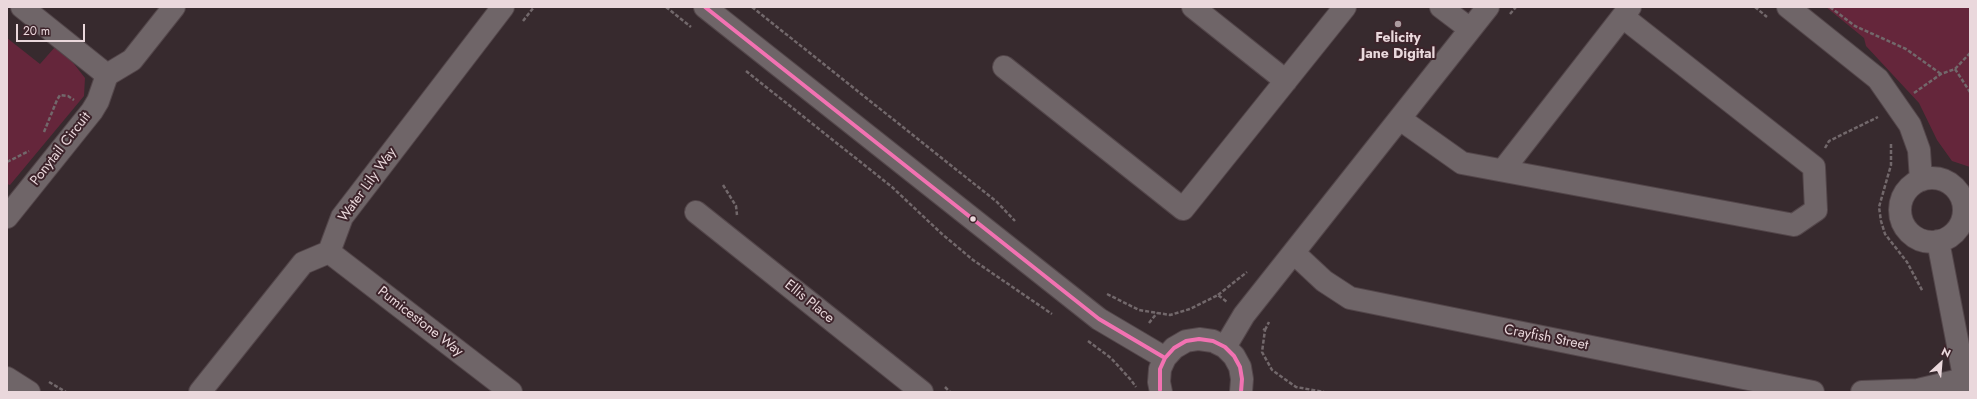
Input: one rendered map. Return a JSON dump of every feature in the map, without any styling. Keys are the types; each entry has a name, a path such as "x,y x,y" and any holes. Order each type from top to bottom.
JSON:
{"street":[{"path":"22,7 107,76 132,60 174,7"},
{"name":"Water Lily Way","path":"329,252 342,217 503,7"},
{"path":"705,7 1098,319 1165,358"},
{"path":"714,7 737,32"},
{"path":"1193,7 1286,81"},
{"path":"1004,67 1183,209 1345,7"},
{"path":"1441,7 1470,29"},
{"path":"1225,347 1244,315 1488,7"},
{"path":"1400,119 1462,163 1794,225 1816,210 1814,167 1626,12 1503,170"},
{"path":"1781,14 1878,79 1910,125 1919,150 1922,180"},
{"name":"Ponytail Circuit","path":"7,217 92,110 98,101 107,76"},
{"path":"1931,178 1948,182 1966,204 1958,228 1948,238 1938,241 1927,241 1917,238 1908,232 1902,223 1900,202 1905,192 1912,184 1922,180 1931,178"},
{"name":"Ellis Place","path":"696,212 922,392"},
{"path":"1862,392 1918,390 1966,385 1938,241"},
{"path":"200,392 303,263 329,252"},
{"name":"Pumicestone Way","path":"329,252 511,392"},
{"name":"Crayfish Street","path":"1294,253 1324,281 1350,298 1813,392"},
{"path":"1161,392 1159,376 1165,358 1174,348 1186,341 1206,340 1213,341 1225,347 1234,356 1240,367 1242,380 1241,392"},
{"path":"7,378 29,392"}],"path":[{"path":"666,7 696,31"},
{"path":"752,7 997,202 1016,223"},
{"path":"1755,7 1781,14"},
{"path":"1830,7 1854,26 1906,49 1940,74"},
{"path":"1955,69 1970,92"},
{"path":"745,70 892,187 942,234 973,260 1057,317"},
{"path":"43,135 60,95 68,96 75,101"},
{"path":"1876,110 1883,121"},
{"path":"1890,140 1892,147 1891,165 1879,207 1881,221 1885,234 1907,262 1925,296"},
{"path":"7,162 33,149"},
{"path":"1101,290 1139,310 1170,315 1190,310 1218,295 1226,301"},
{"path":"1259,327 1265,330 1262,352 1272,370 1296,387 1324,392"},
{"path":"1087,340 1110,358 1131,380 1138,392"}],"shaded area":[{"path":"1826,7 1970,7 1970,167 1952,161 1937,140 1919,103 1866,46 1864,38"},
{"path":"7,38 40,64 55,47 71,60 85,78 84,96 10,185 7,184"}],"transit line":[{"path":"705,7 1099,319 1165,358"},
{"path":"1160,390 1160,369 1165,358 1174,348 1186,341 1199,339 1213,341 1225,347 1234,356 1240,367 1242,379 1241,392"}],"place":[{"name":"Felicity Jane Digital","path":"1398,24"}]}
